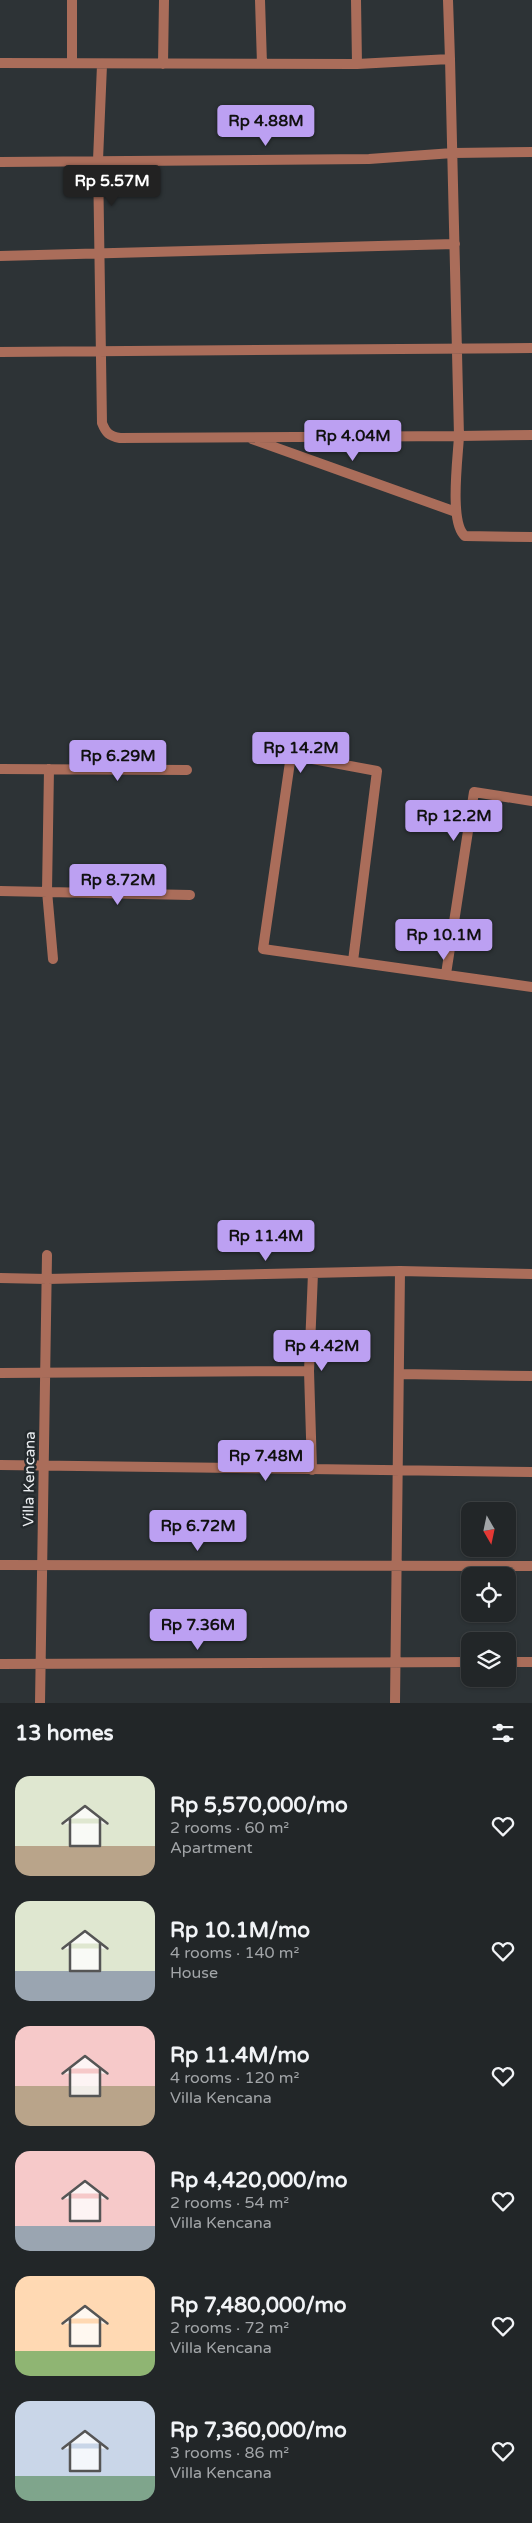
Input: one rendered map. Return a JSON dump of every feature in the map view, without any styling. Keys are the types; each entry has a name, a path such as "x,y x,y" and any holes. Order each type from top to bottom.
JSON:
{"street":[{"path":"72,0 72,63"},
{"path":"163,64 164,0"},
{"path":"260,0 262,64"},
{"path":"356,0 357,64"},
{"path":"448,0 459,436 456,512 459,528 465,536 532,537"},
{"path":"0,63 102,65 357,64 450,59"},
{"path":"102,65 98,160 101,255 102,423 105,432 112,436 532,436"},
{"path":"0,162 369,159 453,153 532,152"},
{"path":"0,256 101,255 455,244"},
{"path":"0,352 532,348"},
{"path":"243,436 456,512"},
{"path":"353,960 377,771 292,755 262,949 353,960 532,987"},
{"path":"49,768 47,891 53,959"},
{"path":"0,769 187,770"},
{"path":"446,974 474,792 532,801"},
{"path":"0,891 190,895"},
{"name":"Villa Kencana","path":"40,1703 47,1255"},
{"path":"0,1278 47,1279 400,1271 532,1274"},
{"path":"395,1703 400,1271"},
{"path":"312,1470 309,1371 313,1273"},
{"path":"0,1373 309,1371"},
{"path":"399,1374 532,1376"},
{"path":"0,1465 398,1472 532,1472"},
{"path":"0,1565 532,1566"},
{"path":"0,1664 461,1662"},
{"path":"516,1662 532,1662"}]}
